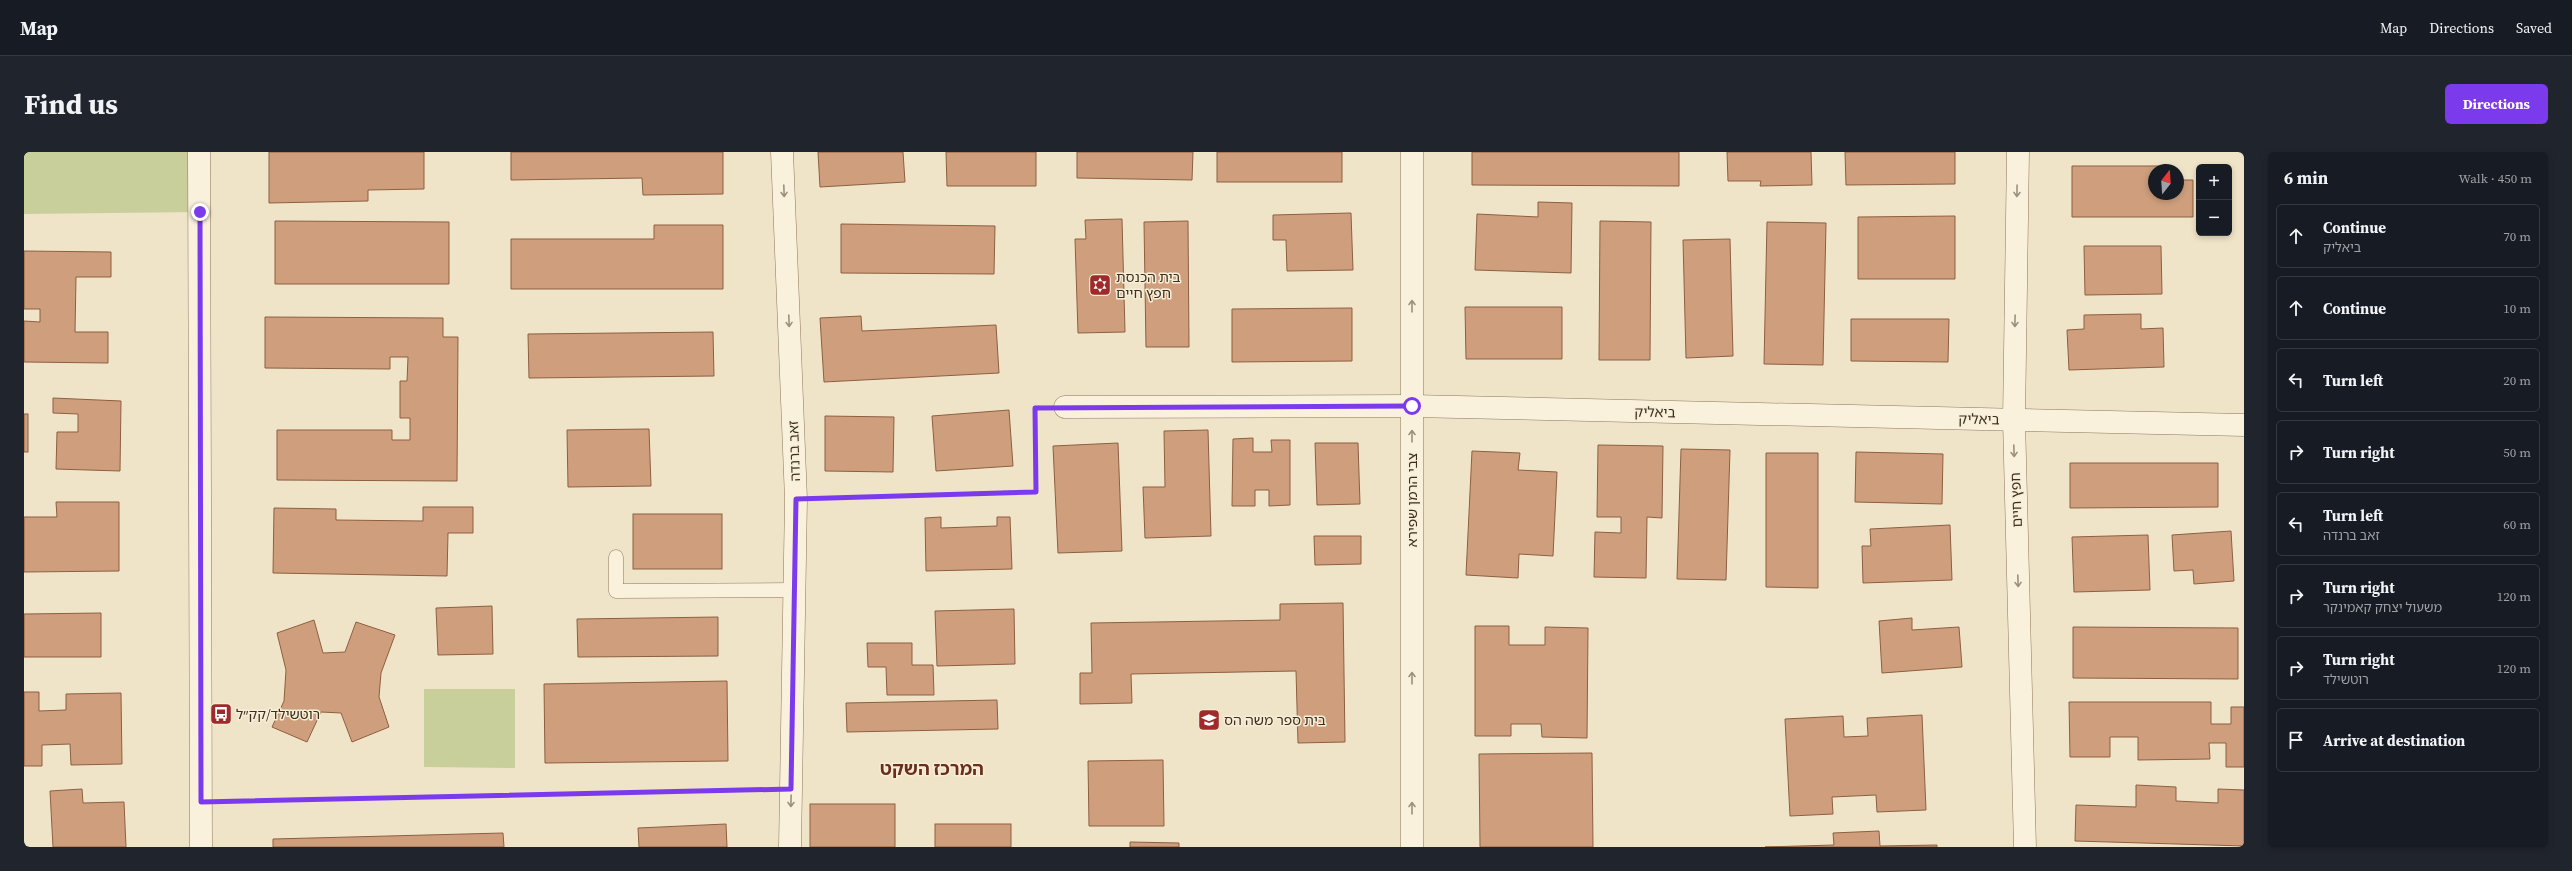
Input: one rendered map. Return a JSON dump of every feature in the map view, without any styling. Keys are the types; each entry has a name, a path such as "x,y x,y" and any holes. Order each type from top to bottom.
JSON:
{"street":[{"path":"199,152 201,847"},
{"name":"זאב ברנדה","path":"782,152 796,499 790,847"},
{"name":"צבי הרמן שפירא","path":"1412,152 1412,847"},
{"name":"חפץ חיים","path":"2018,152 2014,420 2025,847"},
{"name":"ביאליק","path":"1065,407 1412,406 2244,425"}],"lane":[{"path":"616,557 616,591 795,590"}],"path":[{"path":"796,499 1036,492 1035,408 1065,407"},
{"path":"201,802 791,789"}],"green space":[{"path":"24,152 199,152 200,212 24,214"},
{"path":"424,689 515,689 515,768 424,767"}],"building":[{"path":"269,152 424,152 424,189 368,190 368,201 269,203"},
{"path":"511,152 723,152 723,194 643,195 642,178 511,180"},
{"path":"818,152 903,152 905,182 820,187"},
{"path":"946,152 1036,152 1036,186 947,186"},
{"path":"1077,152 1193,152 1192,180 1077,178"},
{"path":"1217,152 1342,152 1342,182 1217,182"},
{"path":"1472,152 1679,152 1679,186 1472,185"},
{"path":"1727,152 1811,152 1812,185 1760,186 1761,181 1728,181"},
{"path":"1845,152 1955,152 1955,184 1846,185"},
{"path":"2072,166 2148,166 2148,200 2184,200 2184,180 2193,180 2193,217 2072,217"},
{"path":"1538,202 1572,203 1571,273 1475,270 1477,214 1538,217"},
{"path":"1351,213 1353,270 1287,271 1286,240 1273,240 1273,215"},
{"path":"1955,216 1955,279 1858,279 1858,217"},
{"name":"בית הכנסת חפץ חיים","path":"1122,219 1125,332 1078,333 1075,239 1086,239 1085,220"},
{"path":"275,221 449,222 449,284 275,284"},
{"path":"1188,221 1189,347 1146,347 1144,222"},
{"path":"1600,221 1651,222 1650,360 1599,360"},
{"path":"1767,222 1826,223 1823,365 1764,364"},
{"path":"841,224 995,226 994,274 841,273"},
{"path":"654,225 723,225 723,289 511,289 511,239 654,239"},
{"path":"1730,239 1733,356 1686,358 1683,240"},
{"path":"2084,246 2161,246 2162,294 2085,295"},
{"path":"24,251 111,252 111,277 76,277 75,332 108,332 108,363 24,362 24,321 40,322 40,309 24,309"},
{"path":"1465,307 1562,307 1562,359 1466,359"},
{"path":"1352,308 1352,361 1232,362 1232,309"},
{"path":"2141,314 2141,329 2163,328 2164,367 2069,370 2067,330 2084,329 2084,315"},
{"path":"861,316 862,331 996,325 999,373 824,382 820,318"},
{"path":"265,317 443,318 443,337 458,337 457,481 277,480 277,430 392,430 392,440 410,440 410,418 400,418 400,381 407,381 408,357 390,357 390,369 265,368"},
{"path":"1851,319 1949,319 1948,362 1851,361"},
{"path":"713,332 714,376 529,378 528,334"},
{"path":"53,398 121,401 120,471 56,469 57,432 78,432 78,414 53,413"},
{"path":"1009,410 1013,466 936,471 932,416"},
{"path":"24,414 28,414 28,452 24,452"},
{"path":"825,416 894,417 893,472 825,471"},
{"path":"649,429 651,486 568,487 567,430"},
{"path":"1208,430 1211,536 1145,538 1143,487 1165,487 1164,431"},
{"path":"1253,438 1253,452 1272,452 1271,440 1290,440 1290,505 1269,506 1269,490 1255,490 1255,506 1232,506 1233,439"},
{"path":"1118,443 1122,551 1058,553 1053,446"},
{"path":"1315,443 1358,443 1360,504 1317,505"},
{"path":"1598,445 1663,446 1662,518 1647,517 1646,578 1594,577 1595,532 1621,533 1621,517 1597,517"},
{"path":"1681,449 1730,450 1726,580 1677,579"},
{"path":"1472,451 1520,453 1518,470 1557,472 1553,556 1519,554 1518,578 1466,575"},
{"path":"1856,452 1943,454 1942,504 1855,502"},
{"path":"1766,453 1818,453 1818,588 1766,587"},
{"path":"2070,463 2218,463 2218,507 2070,508"},
{"path":"56,502 119,502 119,571 24,572 24,517 57,517"},
{"path":"423,507 473,507 473,533 448,533 447,576 273,573 274,508 336,509 336,520 423,521"},
{"path":"633,514 722,514 722,569 633,569"},
{"path":"941,517 941,528 997,526 997,517 1010,517 1012,569 926,571 925,518"},
{"path":"1950,525 1952,580 1863,583 1862,546 1871,546 1870,529"},
{"path":"2231,531 2234,581 2194,584 2193,570 2174,571 2172,535"},
{"path":"2148,535 2150,590 2074,592 2072,537"},
{"path":"1314,536 1361,536 1361,564 1315,565"},
{"path":"1343,603 1345,742 1298,743 1296,671 1131,674 1132,703 1080,704 1080,673 1092,673 1091,623 1280,620 1280,604"},
{"path":"492,606 493,654 438,655 436,608"},
{"path":"1014,609 1015,664 937,666 935,611"},
{"path":"101,613 101,657 24,657 24,614"},
{"path":"718,617 718,656 578,657 577,619"},
{"path":"1912,618 1912,630 1959,627 1962,667 1882,673 1879,621"},
{"path":"314,620 323,653 345,652 356,622 395,635 381,673 379,697 389,727 352,742 341,713 321,712 307,742 272,727 284,701 286,670 277,633"},
{"path":"1475,626 1509,626 1509,645 1545,645 1545,627 1588,628 1587,738 1542,737 1541,724 1511,724 1511,736 1475,736"},
{"path":"2073,627 2238,628 2238,679 2073,678"},
{"path":"867,643 912,643 912,665 933,665 934,695 887,695 886,667 868,667"},
{"path":"727,681 728,761 545,763 544,684"},
{"path":"24,692 39,692 39,711 66,710 66,694 121,693 122,764 71,765 70,744 42,745 42,766 24,766"},
{"path":"997,700 998,729 847,732 846,703"},
{"path":"2069,702 2211,702 2211,724 2231,724 2231,707 2244,707 2244,767 2226,767 2226,743 2209,743 2210,759 2138,760 2138,737 2110,737 2110,757 2070,757"},
{"path":"1922,715 1926,810 1877,812 1876,795 1832,797 1833,814 1790,816 1785,719 1843,716 1844,737 1868,736 1867,718"},
{"path":"1592,753 1593,847 1480,847 1479,754"},
{"path":"1163,760 1164,826 1089,826 1088,761"},
{"path":"2136,785 2176,787 2176,801 2218,803 2218,789 2244,790 2244,846 2075,841 2076,805 2136,807"},
{"path":"82,789 83,803 124,802 126,847 53,847 50,791"},
{"path":"810,804 895,804 895,847 810,847"},
{"path":"726,824 727,847 639,847 638,828"},
{"path":"935,824 1011,824 1011,847 935,847"},
{"path":"1879,831 1880,846 1937,845 1937,847 1765,847 1834,845 1833,833"},
{"path":"503,833 504,847 273,847 273,839"},
{"path":"1130,842 1179,843 1179,847 1130,847"}],"place":[{"name":"בית הכנסת חפץ חיים","path":"1100,285"},
{"name":"רוטשילד/קק״ל","path":"221,714"},
{"name":"בית ספר משה הס","path":"1209,720"}],"district":[{"name":"המרכז השקט","path":"932,768"}],"route":[{"path":"200,212 201,802 791,789 796,499 1036,492 1035,408 1412,406"}]}
